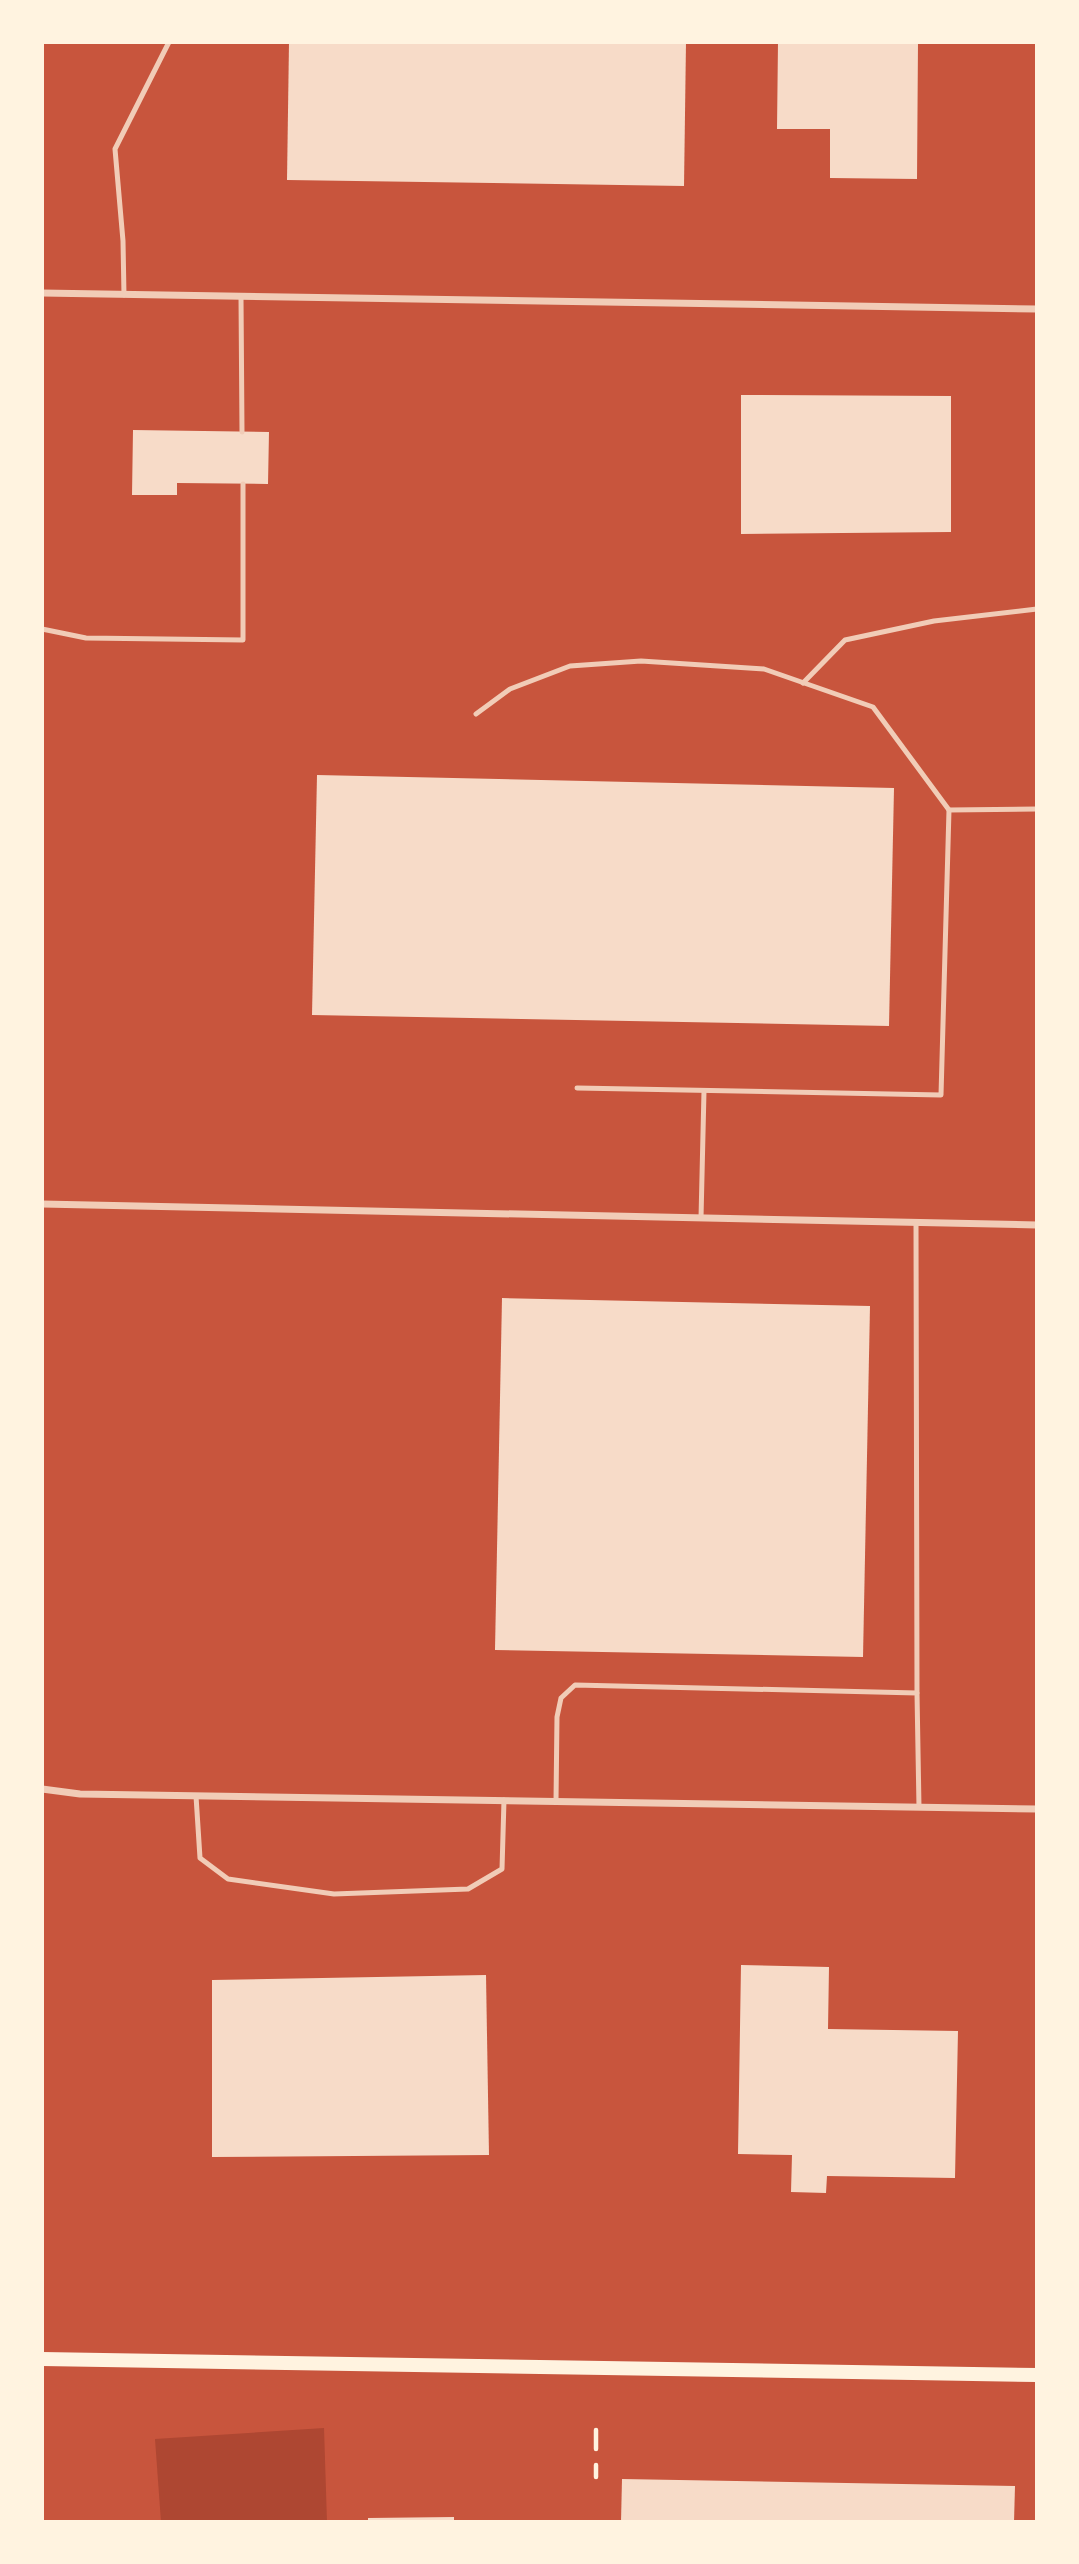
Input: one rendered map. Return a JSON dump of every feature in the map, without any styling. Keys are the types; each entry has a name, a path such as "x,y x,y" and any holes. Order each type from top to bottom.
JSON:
{"main road":[{"path":"42,2358 1037,2375"}],"street":[{"path":"42,293 1037,309"},
{"path":"42,1204 1037,1225"},
{"path":"42,1789 80,1794 1037,1808"}],"lane":[{"path":"124,295 123,241 115,149 169,42"},
{"path":"241,296 242,432"},
{"path":"42,629 86,638 243,640 243,484"},
{"path":"803,683 845,640 934,621 1037,609"},
{"path":"476,714 510,689 570,666 641,661 764,669 873,706 949,810 941,1095 578,1088"},
{"path":"949,810 1037,809"},
{"path":"701,1218 704,1091"},
{"path":"916,1222 919,1807"},
{"path":"556,1801 557,1717 561,1698 575,1685 917,1693"},
{"path":"196,1796 200,1858 228,1879 334,1894 468,1889 502,1869 504,1800"}],"path":[{"path":"596,2430 596,2449"},
{"path":"596,2465 596,2477"}],"shaded area":[{"path":"324,2428 327,2522 161,2522 155,2439"}],"building":[{"path":"289,42 686,42 684,186 287,180"},
{"path":"778,42 918,42 917,179 830,178 830,129 777,129"},
{"path":"741,395 951,396 951,532 741,534"},
{"path":"133,430 269,432 268,484 177,483 177,495 132,495"},
{"path":"317,775 894,788 889,1026 312,1015"},
{"path":"502,1298 870,1306 863,1657 495,1650"},
{"path":"741,1965 829,1967 828,2029 958,2031 955,2178 827,2176 826,2193 791,2192 792,2155 738,2154"},
{"path":"486,1975 489,2155 212,2157 212,1980"},
{"path":"622,2479 1015,2486 1014,2522 621,2522"},
{"path":"454,2517 454,2522 368,2522 368,2518"}]}
